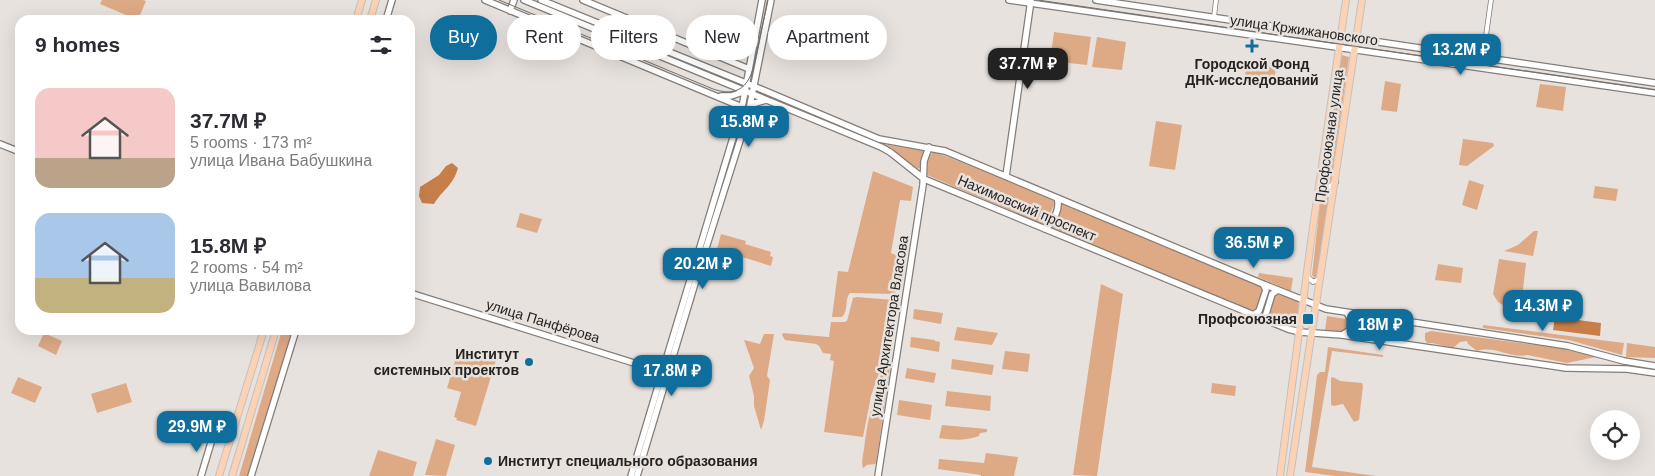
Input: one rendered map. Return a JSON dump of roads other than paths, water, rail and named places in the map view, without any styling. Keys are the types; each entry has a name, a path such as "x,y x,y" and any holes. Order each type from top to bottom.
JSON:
{"main road":[{"path":"358,15 362,0"},
{"path":"372,15 376,0"},
{"name":"Профсоюзная улица","path":"1280,476 1346,0"},
{"name":"Профсоюзная улица","path":"1290,476 1362,0"},
{"path":"219,476 262,335"},
{"path":"232,476 274,335"}],"street":[{"path":"388,15 392,0"},
{"path":"485,0 742,107"},
{"path":"510,11 514,0"},
{"name":"Нахимовский проспект","path":"524,0 881,147 890,152 924,180 1268,321 1300,332 1312,332"},
{"name":"Нахимовский проспект","path":"541,0 879,139 942,150 1316,305"},
{"path":"583,0 748,68 763,90"},
{"path":"748,115 746,83 762,0"},
{"path":"718,97 747,92 754,86 771,0"},
{"name":"улица Кржижановского","path":"1009,0 1031,1 1655,93"},
{"name":"улица Кржижановского","path":"1096,0 1655,83"},
{"path":"1214,17 1216,0"},
{"path":"1483,57 1491,0"},
{"path":"1006,176 1031,1"},
{"path":"1600,86 1601,75"},
{"path":"637,476 665,372 747,92"},
{"path":"631,476 748,115 755,104 768,100"},
{"path":"736,131 738,128 741,128 743,132"},
{"path":"0,144 15,150"},
{"name":"улица Архитектора Власова","path":"878,476 924,180 924,161 928,147"},
{"path":"1320,179 1322,186 1326,188 1332,186 1335,181"},
{"path":"1318,195 1327,191 1331,195 1332,200"},
{"path":"1045,229 1052,222 1055,215 1059,203 1057,198"},
{"path":"1308,273 1309,278 1313,282 1318,281 1321,275"},
{"path":"1253,315 1259,311 1266,290 1263,284"},
{"path":"1268,321 1266,314 1272,294 1278,290"},
{"name":"улица Панфёрова","path":"415,295 665,372"},
{"path":"1316,305 1326,309 1568,346 1615,359 1655,366"},
{"path":"1342,335 1350,330 1351,320 1347,312"},
{"path":"1312,332 1566,368 1614,369 1655,373"},
{"path":"251,476 294,335"},
{"path":"1296,356 1300,351 1303,351 1306,352 1308,357"},
{"path":"1614,369 1618,364 1615,359"},
{"path":"201,476 213,436"}],"tram line":[{"path":"499,0 713,89 725,92 741,88 751,75 768,0"},
{"path":"1038,0 1655,90"}],"place":[{"name":"Городской Фонд ДНК-исследований","path":"1252,46"},
{"name":"Профсоюзная","path":"1308,319"},
{"name":"Институт системных проектов","path":"529,362"},
{"name":"Институт специального образования","path":"488,461"}]}
